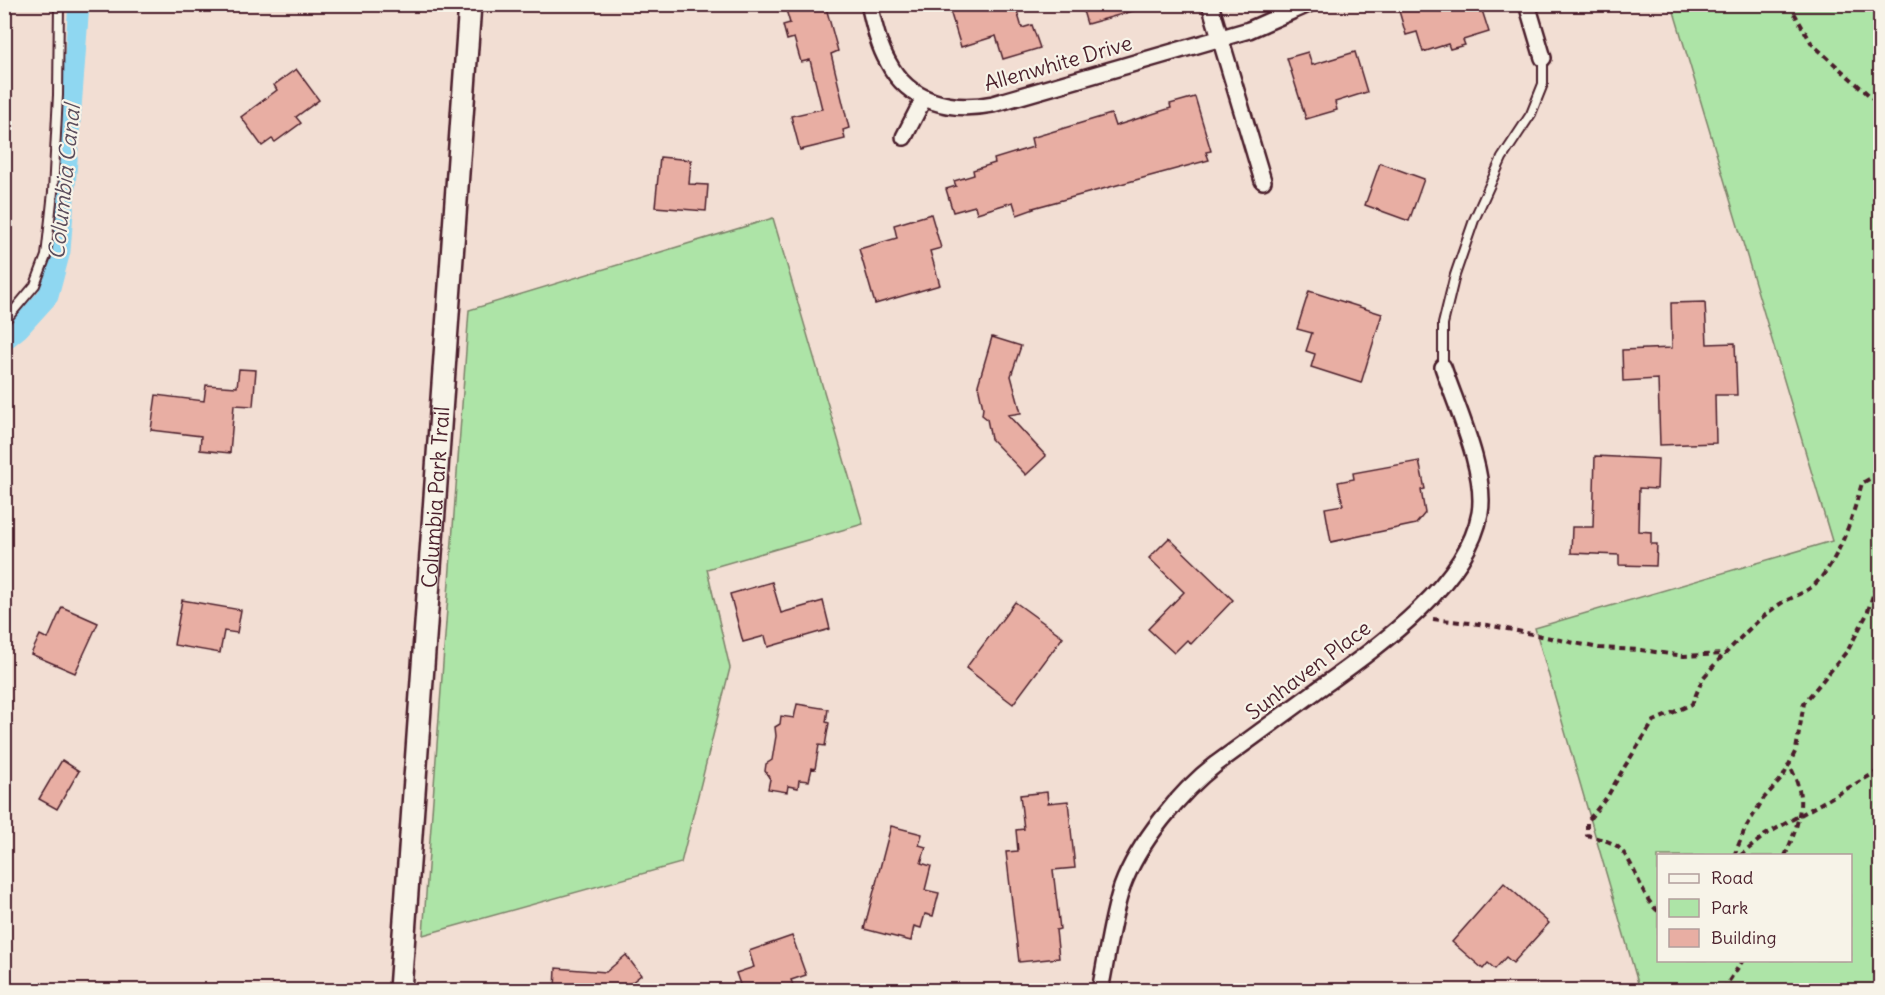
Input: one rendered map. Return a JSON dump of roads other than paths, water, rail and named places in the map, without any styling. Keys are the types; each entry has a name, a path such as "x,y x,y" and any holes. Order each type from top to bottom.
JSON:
{"main road":[{"name":"Columbia Park Trail","path":"400,990 470,4"}],"street":[{"name":"Allenwhite Drive","path":"869,4 888,63 906,85 937,104 963,108 993,104 1220,38 1279,19 1308,4"},
{"path":"1210,4 1263,181"},
{"path":"1527,4 1543,58"},
{"path":"904,136 924,98"},
{"name":"Sunhaven Place","path":"1100,990 1116,911 1130,868 1146,842 1184,793 1216,764 1350,666 1412,616 1441,587 1460,560 1474,533 1480,512 1478,473 1443,367"}],"lane":[{"path":"4,322 35,285 46,256 54,181 59,4"},
{"path":"1443,367 1443,324 1455,275 1474,220 1502,158 1532,114 1543,84 1543,58"}],"waterway":[{"name":"Columbia Canal","path":"4,340 19,328 48,296 60,251 79,4"}]}
